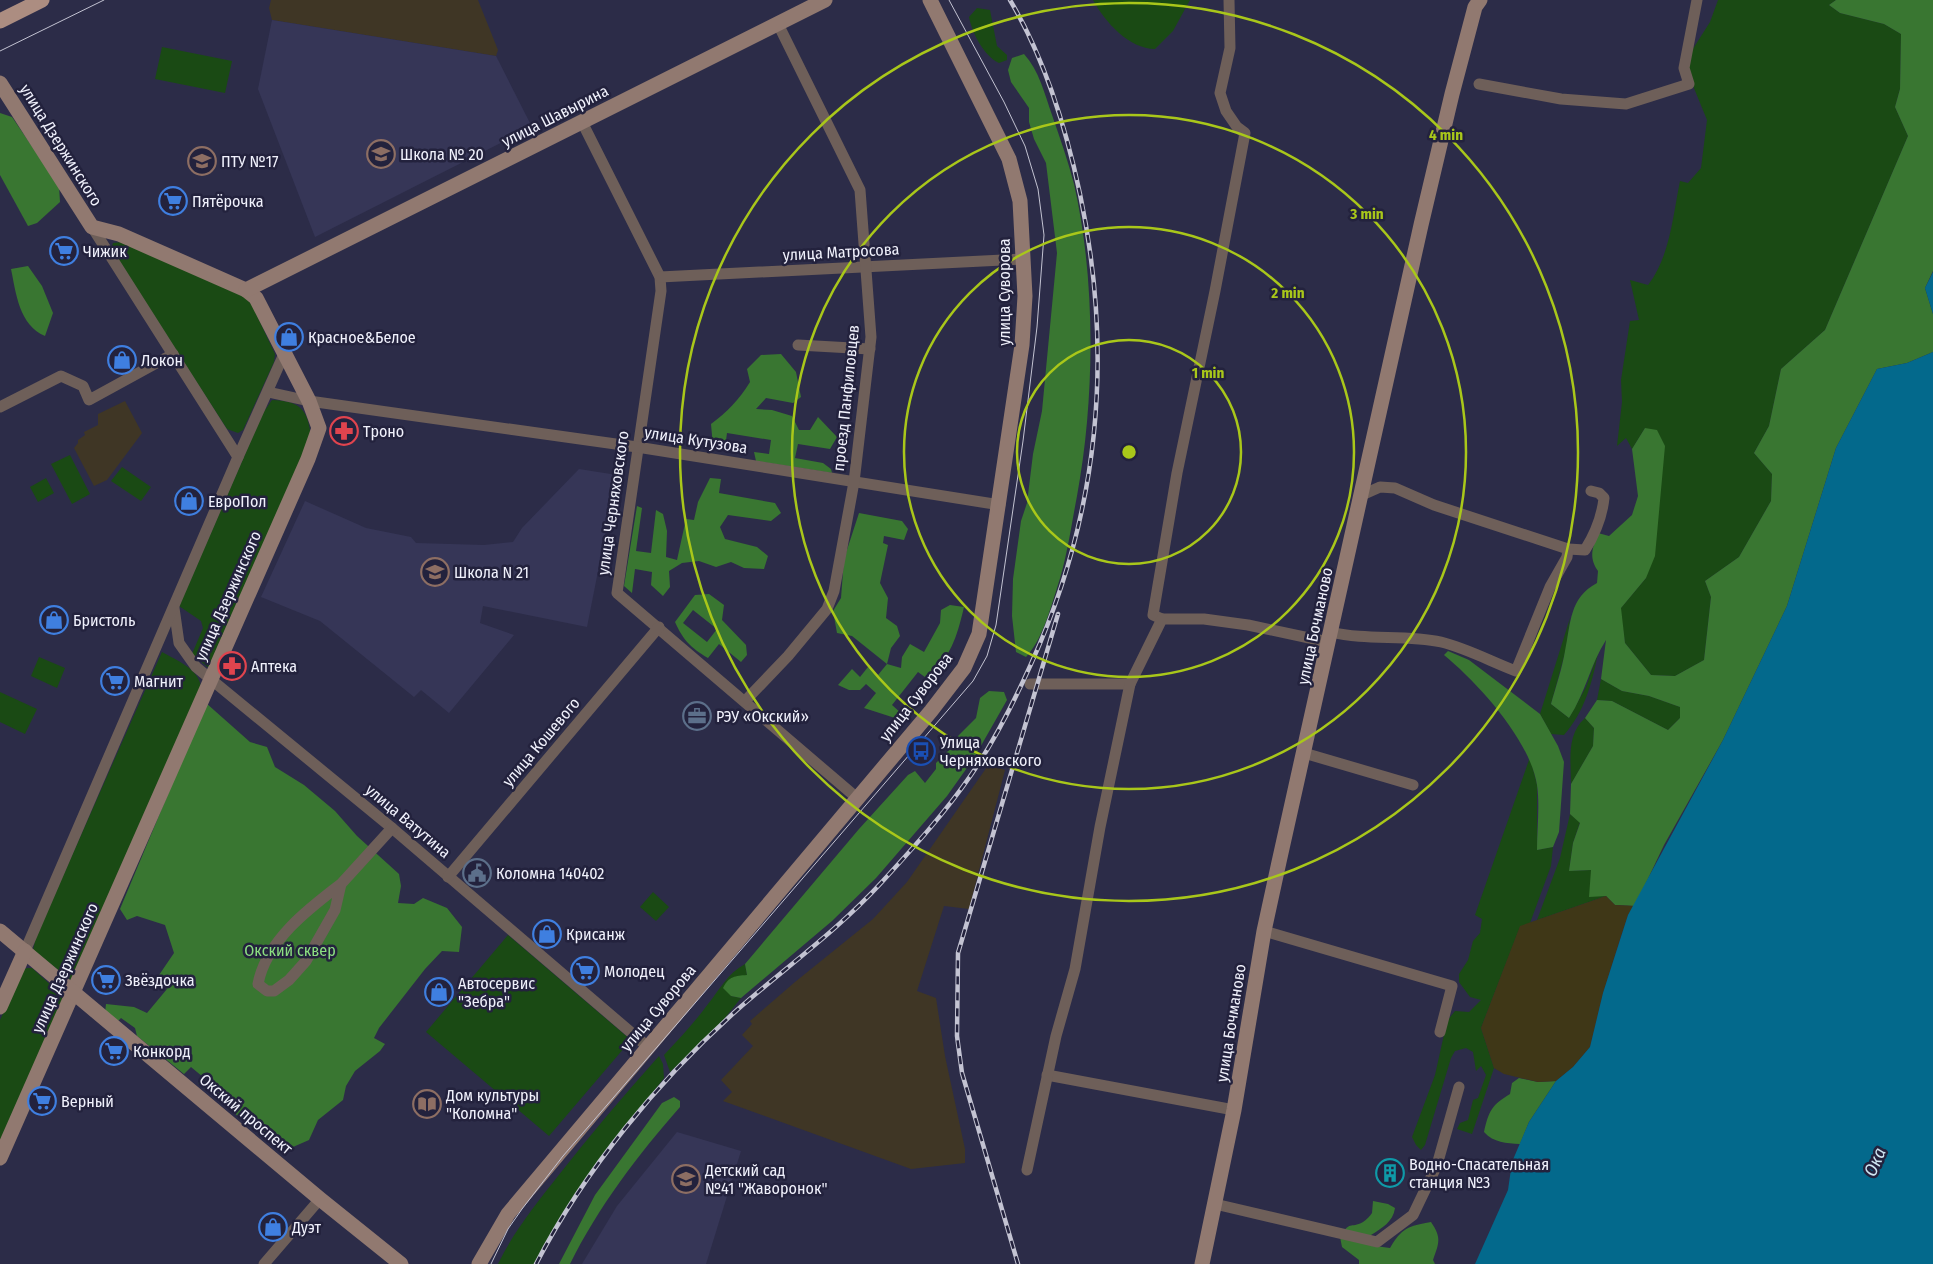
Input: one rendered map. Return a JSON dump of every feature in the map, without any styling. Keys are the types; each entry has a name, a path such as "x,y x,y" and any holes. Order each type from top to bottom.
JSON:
{"main road":[{"path":"0,21 42,0"}],"street":[{"name":"улица Шавырина","path":"246,290 825,0"},
{"name":"улица Суворова","path":"479,1264 508,1214 964,668 979,634 1000,504 1022,345 1025,296 1020,201 1009,159 930,0"},
{"path":"1229,0 1230,48 1220,93 1226,111 1238,127 1246,132 1177,473 1153,615 1162,619 1204,619 1329,637 1415,639 1441,642 1516,671 1550,587 1567,558 1568,549"},
{"path":"1479,84 1560,99 1626,104 1689,84 1684,68 1697,0"},
{"name":"улица Бочманово","path":"1202,1264 1234,1110 1264,931 1421,225 1477,2"},
{"name":"проезд Панфиловцев","path":"745,701 788,656 827,609 834,591 854,482 870,349 871,322 860,190 778,24"},
{"name":"улица Дзержинского","path":"0,83 238,457"},
{"path":"582,122 660,277"},
{"name":"улица Дзержинского","path":"0,1158 319,428 309,400 256,298 246,290 119,234 92,227"},
{"name":"улица Матросова","path":"660,277 1023,259"},
{"name":"улица Черняховского","path":"660,277 660,291 618,593 857,798"},
{"path":"798,345 870,349"},
{"path":"0,408 61,376 83,386 89,400 173,354"},
{"path":"0,1007 284,354"},
{"name":"улица Кутузова","path":"268,392 309,400 1000,504"},
{"path":"1362,495 1380,487 1395,488 1434,505 1568,549 1585,550 1594,535 1603,508 1604,498 1599,492 1591,491"},
{"name":"улица Ватутина","path":"174,606 179,643 184,654 196,667 392,828 648,1047"},
{"path":"1027,1170 1047,1075 1075,969 1100,827 1130,684 1162,619"},
{"name":"улица Кошевого","path":"448,877 659,627"},
{"path":"1030,684 1130,684"},
{"path":"1304,753 1413,785"},
{"path":"341,884 335,910 306,961 282,985 274,991 267,991 258,984 260,973 272,952 301,916 341,884 392,828"},
{"name":"Окский проспект","path":"0,931 320,1199 402,1264"},
{"path":"1264,931 1452,986 1440,1032"},
{"path":"1047,1075 1234,1110"},
{"path":"1214,1204 1377,1242 1413,1215 1437,1165 1459,1087"},
{"path":"264,1264 320,1199"}],"shaded area":[{"path":"271,0 478,0 498,50 496,56 272,20 269,8"},
{"name":"Школа № 20","path":"272,20 496,56 532,127 315,237 258,89"},
{"path":"125,401 142,433 107,480 94,486 74,448 78,440 85,435 84,432 98,425 98,414"},
{"name":"Школа N 21","path":"579,469 617,475 587,627 483,606 480,623 514,635 449,713 421,690 414,697 320,621 261,597 305,501 366,528 411,537 416,543 484,545 513,542 522,528"},
{"path":"989,764 1005,770 969,909 944,906 917,991 936,998 945,1056 965,1149 965,1163 911,1169 723,1101 732,1092 721,1080 753,1046 742,1035 752,1024 750,1021 873,919 907,882"},
{"name":"Детский сад №41 \"Жаворонок\"","path":"677,1132 741,1151 706,1264 582,1264 617,1206"}],"green space":[{"path":"1093,0 1190,0 1173,31 1155,49 1145,48 1136,44 1119,33 1104,17"},
{"path":"1718,0 1836,0 1829,5 1840,13 1884,24 1901,34 1900,89 1895,107 1908,136 1825,330 1781,369 1769,426 1754,453 1772,474 1771,501 1739,557 1705,581 1711,597 1704,660 1675,676 1651,675 1625,643 1620,609 1646,578 1645,428 1632,449 1626,438 1617,446 1622,402 1621,380 1630,321 1639,320 1630,280 1648,285 1655,274 1670,235 1680,181 1688,183 1701,168 1707,120 1689,76 1689,55 1710,22"},
{"path":"1836,0 1933,0 1933,271 1925,288 1933,314 1933,352 1907,363 1877,369 1836,448 1787,606 1723,740 1664,845 1635,906 1615,905 1606,896 1589,897 1591,870 1569,871 1573,843 1580,823 1570,814 1571,784 1593,746 1594,728 1585,718 1597,700 1612,701 1668,730 1680,718 1680,707 1649,696 1622,691 1601,679 1606,640 1569,718 1551,704 1562,664 1570,621 1581,596 1597,583 1598,571 1593,561 1592,552 1598,533 1609,536 1632,515 1638,496 1632,449 1645,428 1657,430 1665,446 1655,556 1646,578 1621,608 1625,643 1651,675 1675,676 1704,660 1711,597 1705,581 1739,557 1771,501 1772,474 1754,453 1769,426 1781,369 1825,330 1908,136 1895,107 1900,89 1901,34 1884,24 1840,13 1829,5"},
{"path":"977,8 990,10 997,46 1007,55 1007,60 999,63 984,50 973,30 969,17"},
{"path":"162,47 232,61 225,93 155,79"},
{"path":"1024,54 1034,67 1041,83 1074,184 1086,260 1090,340 1090,380 1083,459 1068,542 1060,577 1045,624 1037,642 1026,657 1016,652 1012,616 1013,579 1021,521 1027,503 1033,454 1042,411 1057,253 1046,163 1034,139 1029,122 1029,108 1011,82 1008,70 1012,58"},
{"path":"0,113 12,117 59,186 60,202 37,223 28,226 0,175"},
{"path":"122,242 245,297 252,305 275,354 274,362 243,430 238,433 227,429 111,250 113,243"},
{"path":"28,266 42,286 53,313 45,336 29,324 17,298 11,269"},
{"path":"781,354 796,372 801,397 793,403 766,398 756,409 772,410 792,416 799,430 810,430 818,417 837,437 830,449 798,444 795,458 823,463 831,469 832,473 756,461 754,452 769,454 771,440 727,433 725,448 713,446 711,424 732,405 750,382 747,369 761,355"},
{"path":"272,400 289,402 301,408 308,420 311,437 210,669 192,654 203,628 201,621 179,606 263,413"},
{"path":"70,455 90,494 72,504 51,464"},
{"path":"122,467 151,487 141,501 111,481"},
{"path":"46,478 54,493 38,502 30,487"},
{"path":"710,478 721,479 719,493 775,503 781,513 771,521 728,515 720,527 725,539 757,547 768,556 764,569 744,568 731,562 716,567 699,561 682,563 669,571 670,587 663,596 651,585 652,572 635,569 632,593 624,586 637,506 642,508 636,551 651,553 656,510 663,514 667,531 666,557 677,560 686,519 694,520 698,502"},
{"path":"859,513 902,521 908,529 904,540 884,536 883,543 888,545 880,583 888,598 886,618 897,626 900,636 891,648 887,664 852,636 837,633 833,611 841,598 844,559"},
{"path":"709,594 724,605 722,620 746,645 747,655 741,662 719,644 708,658 684,639 675,622 695,595","holes":["693,610 717,629 707,642 683,623"]},
{"path":"950,605 964,607 948,654 929,680 918,672 892,705 902,714 895,718 864,708 876,693 866,684 860,690 849,690 838,685 852,669 860,677 868,667 878,675 887,664 901,668 902,657 910,644 924,652 940,623 941,610"},
{"path":"1570,618 1566,649 1551,704 1569,718 1586,687 1598,653 1587,696 1577,716 1564,735 1551,734 1540,714"},
{"path":"1448,651 1469,660 1540,714 1558,746 1564,762 1559,832 1553,847 1537,850 1537,785 1524,750 1513,731 1487,697 1444,655"},
{"path":"162,652 191,670 196,675 201,687 71,980 33,950 36,937"},
{"path":"39,657 65,668 57,688 31,676"},
{"path":"1601,679 1622,691 1649,696 1680,707 1680,718 1668,730 1612,701 1597,700"},
{"path":"989,691 1004,692 1007,700 974,758 947,796 876,878 832,921 741,998 731,996 723,988 728,981 736,976 747,975 745,964 859,829 908,775 915,771 925,783 936,769 936,763 976,718 980,698"},
{"path":"0,692 37,709 25,734 0,722"},
{"name":"Окский сквер","path":"206,703 250,742 267,747 275,767 304,785 335,811 357,836 399,874 401,886 398,903 414,904 423,898 447,908 462,927 459,952 442,951 425,969 379,1028 374,1038 385,1044 380,1051 355,1071 346,1086 343,1100 318,1120 309,1140 293,1147 285,1155 198,1083 203,1077 191,1067 184,1074 137,1036 135,1028 121,1018 117,1022 105,1013 106,1004 134,1007 147,1013 167,989 157,978 174,953 165,925 137,916 127,920 120,909"},
{"path":"1585,718 1594,728 1593,746 1571,784 1570,757 1572,740 1579,725"},
{"path":"1530,757 1537,785 1537,850 1553,847 1551,866 1530,923 1520,927 1481,1028 1494,1068 1472,1134 1457,1129 1460,1123 1468,1120 1473,1100 1478,1098 1486,1075 1481,1066 1476,1071 1473,1052 1466,1048 1455,1051 1451,1058 1425,1145 1421,1150 1412,1137 1435,1075 1447,1021 1455,1011 1469,1012 1481,1000 1470,997 1459,982 1459,974 1468,960 1473,941 1480,933 1482,919 1475,915"},
{"path":"1570,814 1580,822 1573,843 1569,871 1591,870 1606,896 1537,920 1560,858"},
{"path":"653,892 669,907 656,921 640,907"},
{"path":"508,935 631,1040 549,1136 426,1032"},
{"path":"745,964 747,975 731,996 741,998 720,1024 670,1072 664,1055 698,1017 729,977"},
{"path":"32,968 65,998 0,1144 0,1020 23,970"},
{"path":"659,1056 663,1064 664,1078 594,1168 534,1264 498,1264 518,1229 542,1197 595,1130"},
{"path":"1519,1078 1538,1082 1556,1081 1529,1122 1520,1144 1505,1143 1488,1136 1484,1132 1492,1109 1499,1101 1510,1094 1512,1083"},
{"path":"674,1097 680,1101 680,1107 620,1182 593,1222 570,1264 559,1264 595,1195 662,1103"},
{"path":"1373,1201 1388,1204 1395,1208 1389,1221 1371,1235 1375,1246 1390,1248 1398,1236 1406,1229 1431,1222 1438,1237 1438,1245 1433,1260 1435,1264 1359,1264 1359,1260 1342,1247 1340,1237 1343,1232 1348,1227 1359,1224 1368,1218 1372,1213"}],"sand":[{"path":"1606,896 1615,905 1635,906 1628,915 1621,936 1603,993 1590,1047 1573,1067 1556,1081 1538,1082 1504,1074 1494,1068 1481,1028 1520,926"}],"water":[{"path":"1933,272 1933,314 1925,288"},
{"name":"Ока","path":"1933,352 1933,1264 1475,1264 1508,1190 1512,1162 1529,1122 1556,1081 1573,1067 1590,1047 1603,993 1628,915 1723,740 1787,606 1836,448 1877,369 1907,363"}],"tram line":[{"path":"0,51 104,0"},
{"path":"491,1264 508,1229 563,1156 973,681 987,656 996,625 1023,441 1037,327 1044,235 1038,189 1025,146 1004,102 949,0"}],"railway":[{"path":"536,1264 555,1229 600,1161 625,1128 679,1066 737,1010 847,917 881,883 950,803 980,762 1004,721 1031,664 1054,607 1072,550 1085,492 1094,433 1097,374 1096,315 1090,255 1080,194 1068,144 1044,70 1010,0"},
{"path":"1018,1264 962,1073 957,1036 958,953 1058,614"}],"place":[{"name":"Школа № 20","path":"381,154"},
{"name":"ПТУ №17","path":"202,161"},
{"name":"Пятёрочка","path":"173,201"},
{"name":"Чижик","path":"64,251"},
{"name":"Красное&Белое","path":"289,337"},
{"name":"Локон","path":"122,360"},
{"name":"Троно","path":"344,431"},
{"name":"ЕвроПол","path":"189,501"},
{"name":"Школа N 21","path":"435,572"},
{"name":"Бристоль","path":"54,620"},
{"name":"Аптека","path":"232,666"},
{"name":"Магнит","path":"115,681"},
{"name":"РЭУ «Окский»","path":"697,716"},
{"name":"Улица Черняховского","path":"921,751"},
{"name":"Коломна 140402","path":"477,873"},
{"name":"Крисанж","path":"547,934"},
{"name":"Молодец","path":"585,971"},
{"name":"Звёздочка","path":"106,980"},
{"name":"Автосервис \"Зебра\"","path":"439,992"},
{"name":"Конкорд","path":"114,1051"},
{"name":"Верный","path":"42,1101"},
{"name":"Дом культуры \"Коломна\"","path":"427,1104"},
{"name":"Водно-Спасательная станция №3","path":"1390,1173"},
{"name":"Детский сад №41 \"Жаворонок\"","path":"686,1179"},
{"name":"Дуэт","path":"273,1227"}]}
